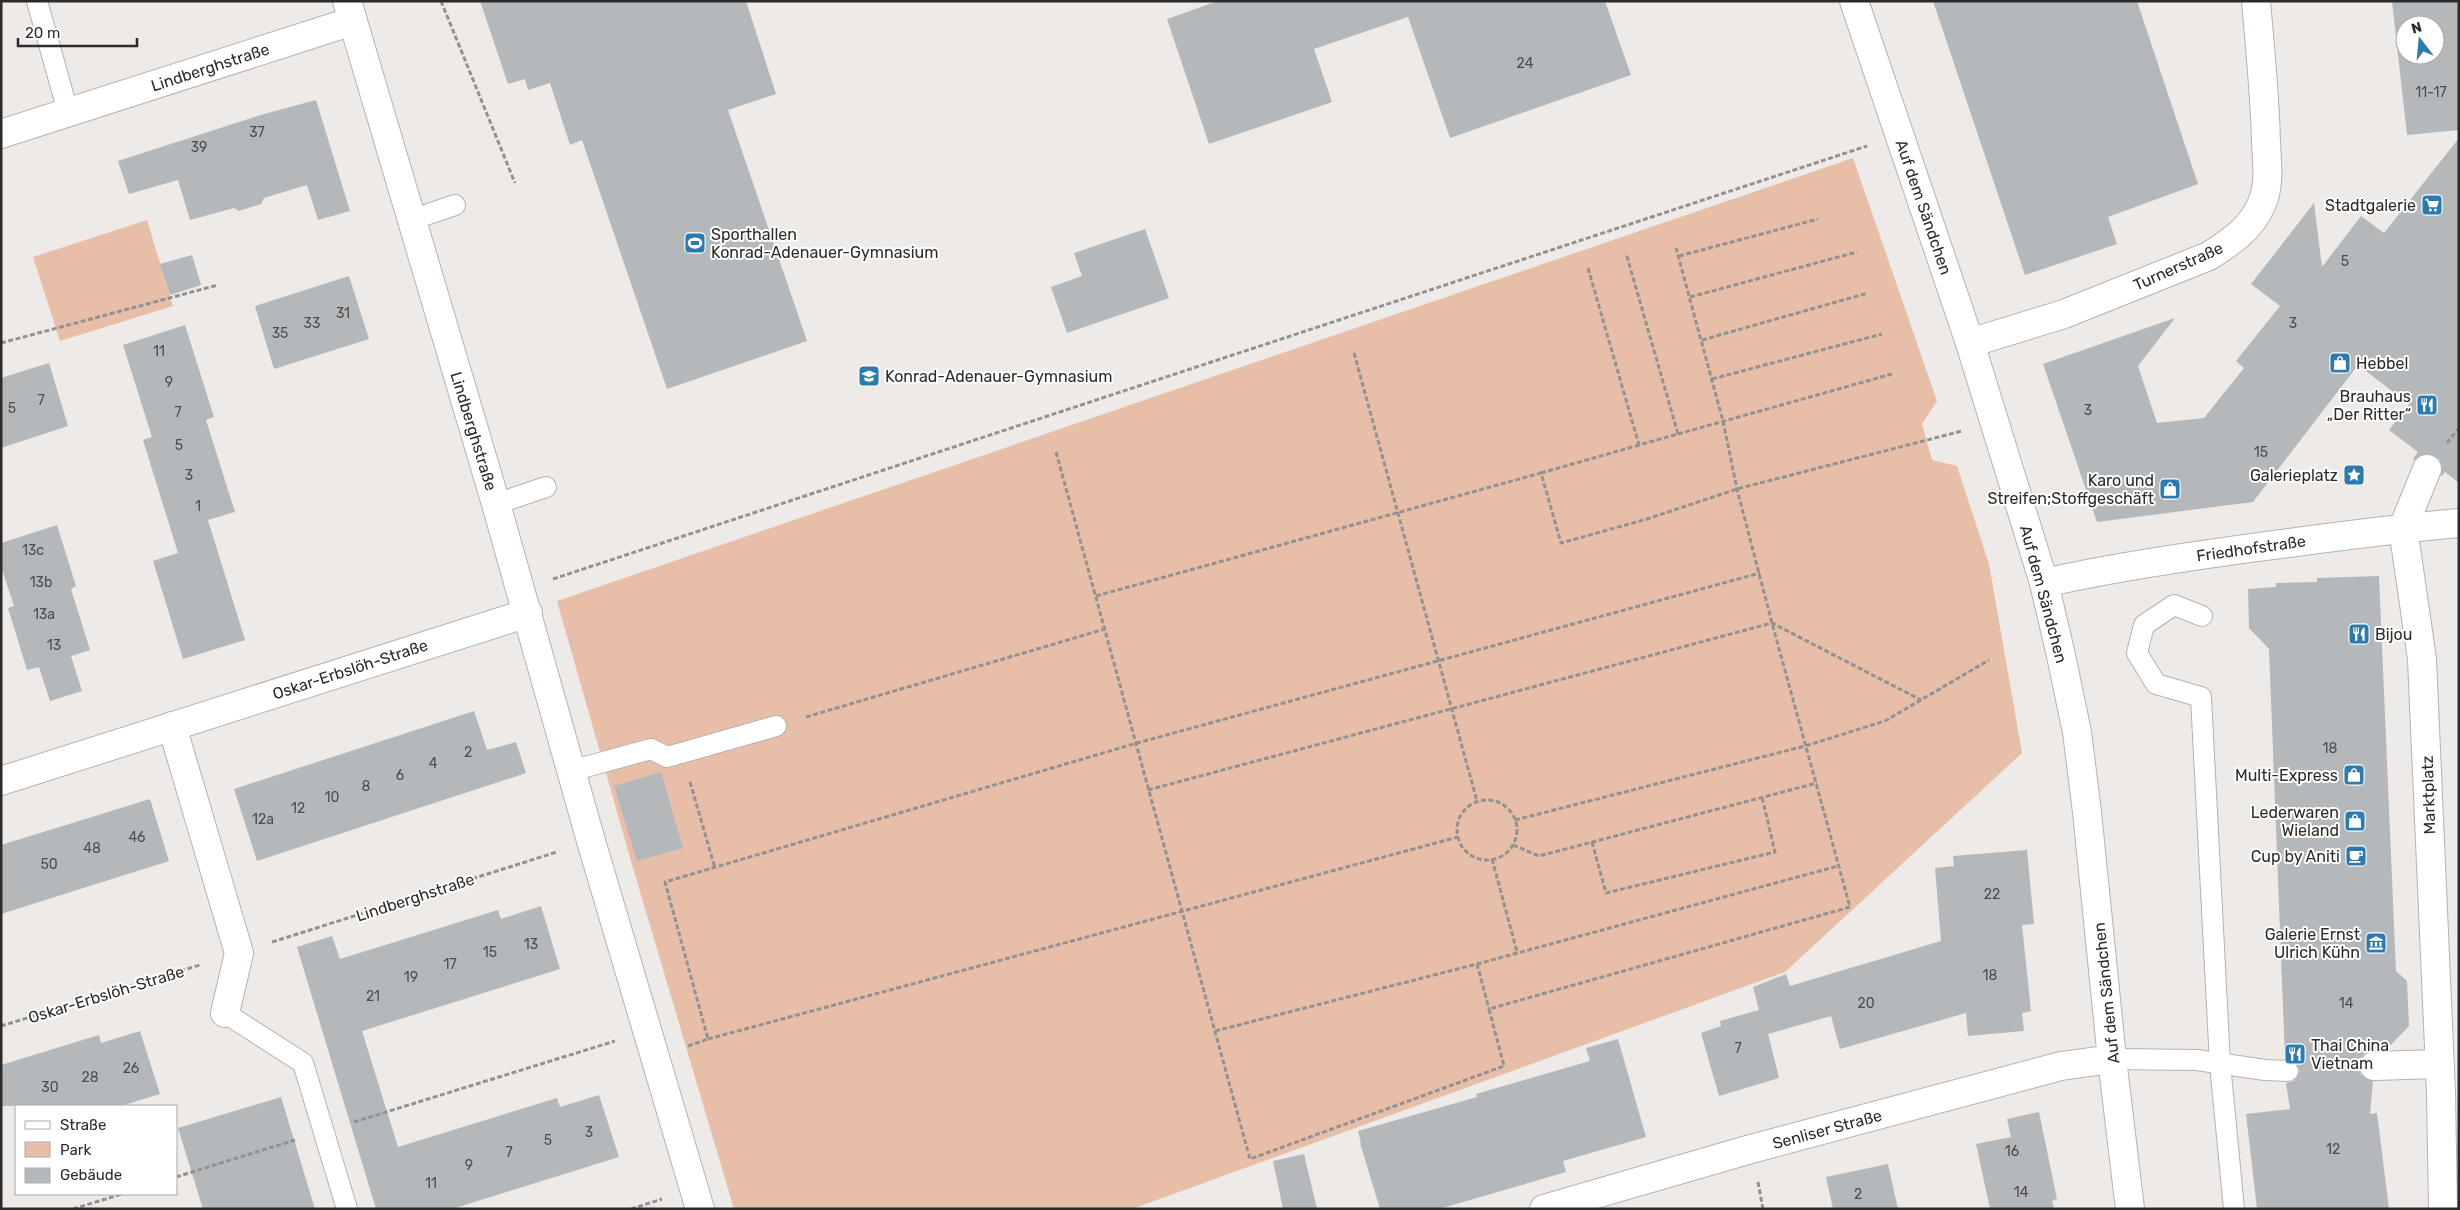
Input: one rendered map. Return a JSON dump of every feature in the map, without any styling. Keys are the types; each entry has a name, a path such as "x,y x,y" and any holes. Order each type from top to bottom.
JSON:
{"street":[{"name":"Auf dem Sändchen","path":"1854,1 1970,343 2044,583 2077,732 2088,812 2112,1059 2130,1209"},
{"name":"Turnerstraße","path":"1970,343 2064,314 2209,256 2230,243 2250,225 2262,204 2267,187 2265,98 2256,1"},
{"name":"Lindberghstraße","path":"1,134 68,112 350,11 496,504 591,842 700,1209"},
{"path":"2403,528 2427,469"},
{"name":"Friedhofstraße","path":"2044,583 2095,571 2160,561 2403,528 2459,523"},
{"name":"Marktplatz","path":"2403,528 2422,659 2439,1064 2450,1094 2444,1209"},
{"name":"Oskar-Erbslöh-Straße","path":"1,781 172,726 524,601"},
{"path":"172,726 239,953 225,1014"},
{"name":"Senliser Straße","path":"1544,1209 1750,1149 2061,1066 2112,1059"},
{"path":"2374,1066 2439,1064"}],"lane":[{"path":"36,1 68,112"},
{"path":"411,220 455,205"},
{"path":"496,504 546,487"},
{"path":"2202,616 2174,604 2144,625 2137,653 2156,684 2201,697 2220,1064 2234,1209"},
{"path":"571,770 651,749 667,757 776,726"},
{"path":"225,1014 303,1063 348,1209"},
{"path":"2112,1059 2177,1059 2288,1071"}],"path":[{"path":"441,1 515,183"},
{"path":"524,601 1900,135"},
{"path":"1679,256 1818,219"},
{"path":"1489,1009 1850,907 1772,623 1737,489 1723,421 1676,248"},
{"path":"1690,297 1858,252"},
{"path":"1626,253 1678,434"},
{"path":"1588,268 1639,445"},
{"path":"1,342 218,286"},
{"path":"1702,340 1868,293"},
{"path":"1712,379 1882,334"},
{"path":"1354,353 1450,709 1477,801"},
{"path":"1096,596 1892,374"},
{"path":"1541,473 1560,543 1647,519 1737,489 1946,436 1994,421"},
{"path":"1056,452 1250,1159 1504,1066 1477,964"},
{"path":"708,1039 665,882 1137,743 1760,573"},
{"path":"1148,790 1772,623 1921,700"},
{"path":"776,726 1105,629"},
{"path":"1515,820 1805,746 1885,721 1988,660"},
{"path":"682,753 714,868"},
{"path":"1512,845 1539,856 1817,783"},
{"path":"1592,842 1606,893 1775,852 1762,797"},
{"path":"1493,800 1500,803 1507,808 1515,820 1516,829 1512,845 1500,856 1484,859 1467,852 1458,837 1457,826 1461,815 1468,806 1477,801 1493,800"},
{"path":"178,1176 324,1132 650,1042 708,1039 1458,837"},
{"name":"Lindberghstraße","path":"239,953 591,842"},
{"path":"1492,858 1517,952"},
{"path":"1216,1031 1477,964 1838,866"},
{"name":"Oskar-Erbslöh-Straße","path":"1,1026 239,953"},
{"path":"73,1209 119,1195"}],"green space":[{"path":"1853,158 1937,401 1922,424 1932,460 1957,466 1989,564 2022,753 1785,972 1132,1209 734,1209 633,868 557,601"},
{"path":"147,220 173,306 60,341 33,257"}],"building":[{"name":"Sporthallen Konrad-Adenauer-Gymnasium","path":"480,1 746,1 776,94 728,110 807,341 667,389 582,140 570,145 550,83 528,90 525,79 508,84"},
{"path":"1218,1 1605,1 1631,75 1450,138 1408,17 1314,49 1332,102 1209,144 1167,19"},
{"path":"1933,1 2137,1 2198,184 2108,217 2117,244 2025,275"},
{"path":"2392,1 2459,1 2459,130 2407,135 2399,65 2445,65 2445,15 2395,15 2395,28"},
{"path":"316,100 350,211 318,220 307,185 264,198 261,204 239,211 234,208 190,220 178,180 129,194 118,161 264,114"},
{"path":"2459,138 2459,483 2445,472 2441,477 2442,466 2439,459 2433,455 2424,454 2415,460 2413,459 2418,452 2389,430 2409,404 2358,365 2253,502 2097,522 2043,364 2175,318 2138,366 2157,423 2204,418 2244,368 2236,361 2280,306 2251,284 2314,203 2322,267 2361,216 2384,233"},
{"path":"1145,229 1169,298 1067,333 1051,287 1082,276 1074,253"},
{"path":"192,255 201,285 170,295 160,264"},
{"path":"349,276 369,339 274,369 255,306"},
{"path":"185,325 214,417 206,420 235,512 208,520 245,640 183,659 153,561 178,553 143,440 152,437 123,345"},
{"path":"49,363 68,426 1,448 1,378"},
{"path":"57,525 76,586 71,589 90,650 71,656 82,691 50,701 39,667 27,670 8,608 14,606 1,566 1,543"},
{"path":"2379,576 2396,971 2407,981 2409,1026 2386,1050 2365,1053 2360,1059 2358,1066 2361,1075 2373,1081 2370,1114 2377,1113 2389,1209 2257,1209 2246,1114 2290,1109 2286,1083 2294,1081 2300,1071 2295,1061 2285,1059 2269,649 2249,628 2248,589 2276,587 2276,583 2317,582 2317,578"},
{"path":"474,711 487,750 516,742 526,773 257,861 234,789"},
{"path":"661,772 683,848 637,861 614,786"},
{"path":"150,799 169,861 1,914 1,845"},
{"path":"2027,850 2034,924 2022,925 2031,1011 2022,1013 2024,1031 1968,1036 1966,1013 1840,1049 1831,1016 1768,1034 1779,1078 1719,1096 1701,1033 1721,1026 1720,1021 1759,1010 1753,987 1786,974 1790,986 1941,941 1935,868 1954,866 1953,856"},
{"path":"541,906 560,969 362,1031 398,1147 557,1098 560,1107 599,1095 619,1157 452,1209 376,1209 297,947 332,936 340,959 498,910 501,919"},
{"path":"140,1031 160,1094 124,1105 1,1106 1,1065 99,1035 101,1043"},
{"path":"1618,1039 1646,1137 1563,1161 1566,1172 1439,1209 1380,1209 1358,1131 1477,1097 1476,1094 1590,1061 1586,1048"},
{"path":"281,1097 315,1209 203,1209 178,1128"},
{"path":"2039,1112 2057,1199 2052,1201 2054,1209 1990,1209 1976,1144 2011,1137 2007,1119"},
{"path":"1304,1154 1317,1209 1283,1209 1273,1161"},
{"path":"1888,1164 1898,1209 1833,1209 1826,1177"}],"place":[{"name":"Stadtgalerie","path":"2432,205"},
{"name":"Sporthallen Konrad-Adenauer-Gymnasium","path":"695,243"},
{"name":"Hebbel","path":"2340,363"},
{"name":"Konrad-Adenauer-Gymnasium","path":"869,376"},
{"name":"Brauhaus „Der Ritter“","path":"2427,405"},
{"name":"Galerieplatz","path":"2354,475"},
{"name":"Karo und Streifen;Stoffgeschäft","path":"2170,489"},
{"name":"Bijou","path":"2359,634"},
{"name":"Multi-Express","path":"2354,775"},
{"name":"Lederwaren Wieland","path":"2355,821"},
{"name":"Cup by Aniti","path":"2356,856"},
{"name":"Galerie Ernst Ulrich Kühn","path":"2376,943"},
{"name":"Thai China Vietnam","path":"2295,1054"}]}
